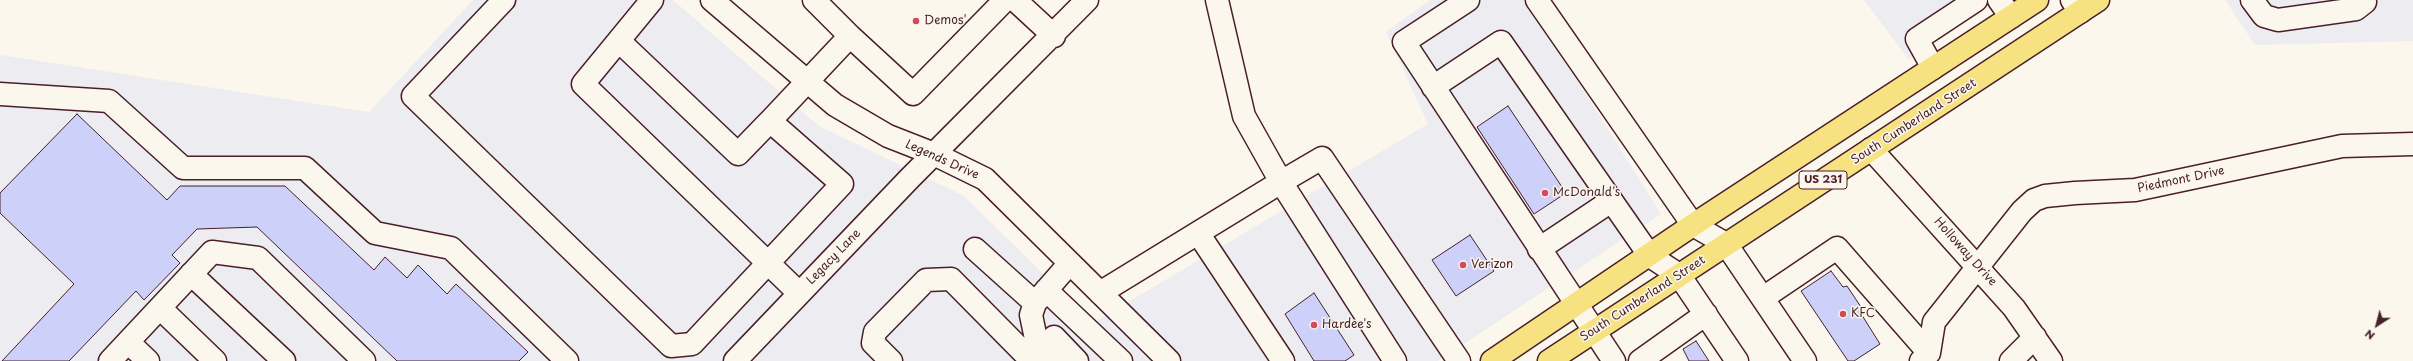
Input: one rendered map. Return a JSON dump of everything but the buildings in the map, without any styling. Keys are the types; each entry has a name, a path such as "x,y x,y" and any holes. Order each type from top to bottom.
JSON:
{"main road":[{"name":"US 231","path":"1492,361 1650,256 1693,225 1933,68 2005,8 2037,0"},
{"name":"South Cumberland Street","path":"1548,361 1871,149 2083,4"}],"street":[{"path":"504,0 413,96 671,346 692,344 842,184 770,121"},
{"name":"Legends Drive","path":"712,0 835,105 864,124 888,136 934,154 985,180 1169,361"},
{"path":"814,0 850,36 913,94 1005,0"},
{"path":"1016,0 1054,36"},
{"name":"Legacy Lane","path":"735,361 934,154 1054,36 1087,0"},
{"path":"1217,0 1244,116 1281,182 1395,361"},
{"path":"1468,0 1404,42 1576,306 1614,361"},
{"path":"1536,0 1693,225 1726,244 1805,361"},
{"path":"1933,68 1917,39 1976,0"},
{"path":"2252,0 2264,16 2278,20 2356,9 2365,2 2363,0"},
{"path":"643,4 619,41 583,84 799,293"},
{"path":"619,41 738,154 850,36"},
{"path":"1433,87 1501,42 1610,201 1650,256 1679,275 1737,361"},
{"path":"0,94 109,102 183,168 305,168 375,233 451,248 567,361"},
{"name":"Piedmont Drive","path":"1925,357 1934,322 2022,211 2034,200 2045,196 2135,190 2342,146 2413,144"},
{"name":"Holloway Drive","path":"1871,149 1979,267 2035,337 2051,361"},
{"path":"1100,293 1322,158 1459,361"},
{"path":"1539,249 1610,201"},
{"path":"1198,233 1283,361"},
{"path":"1763,298 1837,248 1925,357"},
{"path":"975,249 1040,296 1121,361"},
{"path":"110,361 212,252 258,258 364,361"},
{"path":"1059,361 1036,339 1031,315 1040,296 1070,263"},
{"path":"191,274 284,361"},
{"path":"892,361 873,343 875,332 926,280 951,279 1032,361"},
{"path":"160,308 216,361"},
{"path":"1640,361 1706,314"},
{"path":"1034,327 1046,330 1077,361"},
{"path":"2011,361 2035,337"},
{"path":"128,342 148,361"}],"shaded area":[{"path":"473,0 673,0 819,126 964,196 1093,323 1428,124 1386,32 1430,0 1527,0 1661,214 1438,361 0,361 0,55 369,112"},
{"path":"1864,0 1996,0 1909,60"},
{"path":"2225,0 2413,0 2413,41 2255,45"}],"place":[{"name":"Demos'","path":"916,21"},
{"name":"McDonald's","path":"1545,193"},
{"name":"Verizon","path":"1463,265"},
{"name":"KFC","path":"1843,314"},
{"name":"Hardee's","path":"1314,325"}]}
